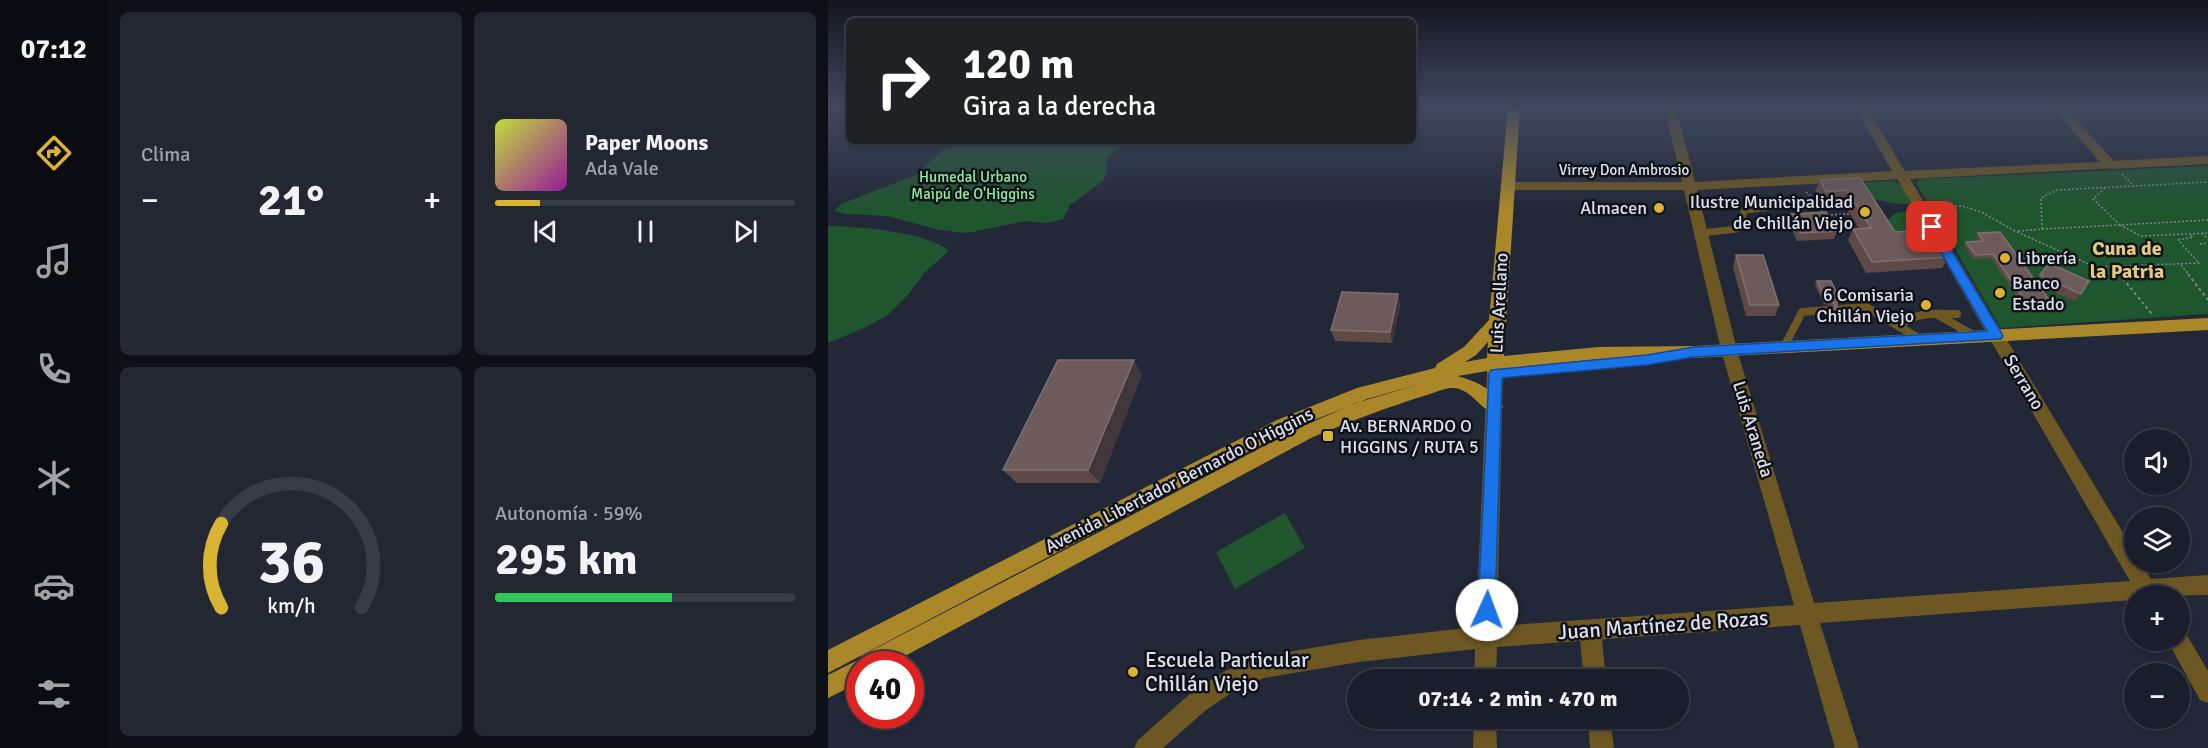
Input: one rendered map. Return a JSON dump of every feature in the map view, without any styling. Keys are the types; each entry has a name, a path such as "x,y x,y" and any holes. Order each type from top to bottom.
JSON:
{"main road":[{"name":"Luis Arellano","path":"1496,368 1497,322 1511,142"},
{"path":"1419,377 1447,366 1465,355 1481,342 1497,322"},
{"name":"Avenida Libertador Bernardo O'Higgins","path":"828,662 1282,425 1364,393 1419,377 1496,368 1647,360 1694,352 2208,324"},
{"name":"Avenida Libertador Bernardo O'Higgins","path":"894,651 1307,432 1388,399 1496,368"},
{"path":"1453,381 1477,389 1494,407"},
{"path":"828,687 846,677"}],"street":[{"name":"Luis Araneda","path":"1678,142 1729,350 1847,748"},
{"name":"Serrano","path":"1882,142 2144,585"},
{"path":"2089,142 2110,165"},
{"name":"Virrey Don Ambrosio","path":"1507,186 1689,186 2208,160"},
{"name":"Luis Arellano","path":"1485,669 1496,368"},
{"name":"Juan Martínez de Rozas","path":"2190,587 2208,585"},
{"name":"Juan Martínez de Rozas","path":"1146,748 1215,689 1256,670 1359,651 1486,637 2124,594"},
{"path":"1590,630 1594,669"},
{"path":"2184,651 2208,692"},
{"path":"1485,729 1485,748"},
{"path":"1600,729 1602,748"}],"lane":[{"path":"1701,233 1737,229 1745,210 1797,204"},
{"path":"1841,309 1866,308 1922,340"},
{"path":"1784,347 1802,312 1827,310"},
{"path":"1899,327 1910,317 1957,314"},
{"path":"1938,315 1976,337"}],"path":[{"path":"2042,229 2044,223 2040,210 2042,198 2058,190 2208,182"},
{"path":"2106,186 2093,199 2120,225 2132,233 2141,236 2208,233"},
{"path":"1806,192 1816,200 1823,217 1849,214"},
{"path":"1819,207 1846,205"},
{"path":"1920,208 1962,206 1980,212 2015,231 2095,267 2199,263 2178,240 2193,237 2190,234"},
{"path":"2015,231 2208,220"},
{"path":"2202,233 2208,239"},
{"path":"2200,244 2208,243"},
{"path":"2181,265 2208,300"},
{"path":"2114,267 2162,327"}],"green space":[{"name":"Humedal Urbano Maipú de O'Higgins","path":"958,144 1124,144 1109,157 1103,181 1070,205 1063,219 1047,223 1025,221 967,233 939,230 888,216 846,214 834,211 841,204 916,175 944,149"},
{"path":"2208,166 2208,314 2001,328 1916,183 1921,179"},
{"path":"1892,181 1903,185 1914,204 1877,200 1865,196 1849,183"},
{"path":"1917,210 1931,235 1889,237 1879,220 1889,219 1896,213"},
{"name":"Humedal Urbano Maipú de O'Higgins","path":"828,226 892,231 925,239 949,251 926,271 908,295 888,315 828,343"},
{"path":"1285,513 1305,548 1235,589 1216,552"}],"building":[{"path":"1860,178 1895,232 1925,230 1932,241 1938,241 1949,257 1872,262 1853,229 1871,228 1846,190 1826,192 1820,180"},
{"path":"1826,212 1837,231 1800,233 1791,214"},
{"path":"2000,232 2050,301 2026,302 1993,254 1976,255 1966,242 1984,241 1978,233"},
{"path":"1736,255 1763,255 1779,305 1750,305"},
{"path":"2049,263 2089,281 2081,294 2040,275"},
{"path":"1817,281 1831,281 1840,300 1837,308 1846,313 1831,313 1835,308 1834,303 1826,300"},
{"path":"1342,292 1398,294 1390,332 1331,330"},
{"path":"1058,360 1134,360 1088,470 1003,470"}],"place":[{"name":"Almacen","path":"1659,208"},
{"name":"Ilustre Municipalidad de Chillán Viejo","path":"1865,212"},
{"name":"Librería","path":"2005,258"},
{"name":"Banco Estado","path":"2000,293"},
{"name":"6 Comisaria Chillán Viejo","path":"1926,305"},
{"name":"Av. BERNARDO O HIGGINS / RUTA 5","path":"1328,436"},
{"name":"Escuela Particular Chillán Viejo","path":"1133,672"}],"district":[{"name":"Cuna de la Patria","path":"2127,260"}],"route":[{"path":"1487,610 1495,373 1647,360 1694,352 1996,336 1932,227"}]}
